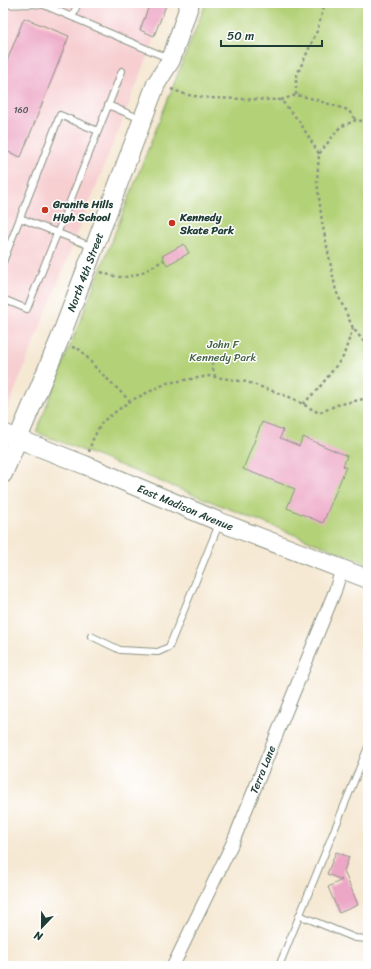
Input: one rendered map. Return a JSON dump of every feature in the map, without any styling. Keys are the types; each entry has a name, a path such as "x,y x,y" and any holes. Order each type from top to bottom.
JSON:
{"street":[{"name":"North 4th Street","path":"3,474 10,436 59,341 156,84 171,60 190,3"},
{"name":"East Madison Avenue","path":"10,436 220,522 368,579"},
{"name":"Terra Lane","path":"173,966 233,842 332,597 342,568"}],"lane":[{"path":"72,17 78,3"},
{"path":"3,5 44,5 171,60"},
{"path":"3,299 28,309 57,232 122,71"},
{"path":"108,105 143,120"},
{"path":"3,262 60,115 98,131"},
{"path":"20,218 94,247"},
{"path":"91,636 120,650 158,652 169,647 220,522"},
{"path":"279,966 368,747"},
{"path":"299,915 355,938 368,939"}],"path":[{"path":"296,95 296,77 317,31 325,3"},
{"path":"156,84 187,95 209,98 281,100 296,95 348,110 356,120"},
{"path":"281,100 299,121 319,154 318,181 322,222 336,291 353,328 368,347"},
{"path":"319,154 340,127 356,120 368,122"},
{"path":"100,271 114,277 125,278 147,270 164,260"},
{"path":"303,404 320,388 343,357 353,328"},
{"path":"59,341 81,350 95,367 130,401"},
{"path":"215,377 212,361 219,357"},
{"path":"85,466 92,441 102,422 130,401 167,383 209,376 247,382 292,398 319,413 337,405 368,398"}],"shaded area":[{"name":"Granite Hills High School","path":"3,3 169,3 4,418 3,417"}],"green space":[{"name":"John F Kennedy Park","path":"206,3 368,3 368,564 36,432"}],"building":[{"path":"150,3 167,3 154,36 140,30"},
{"path":"24,18 69,36 21,157 3,150 3,71"},
{"path":"184,244 189,253 167,265 162,256"},
{"path":"262,422 283,430 280,438 299,446 303,437 347,456 343,466 346,467 323,523 287,508 295,489 243,469"},
{"path":"336,852 349,857 344,871 358,905 339,913 328,887 342,880 327,874"}],"place":[{"name":"Granite Hills High School","path":"45,210"},
{"name":"Kennedy Skate Park","path":"172,223"}]}
